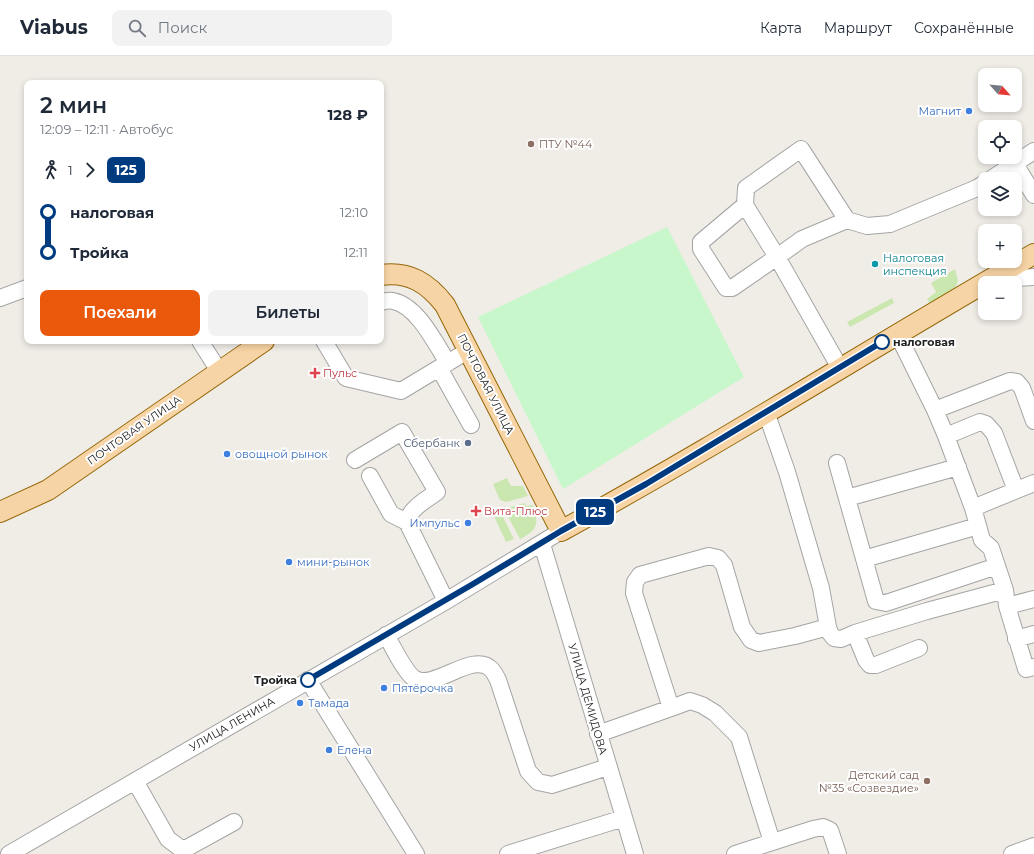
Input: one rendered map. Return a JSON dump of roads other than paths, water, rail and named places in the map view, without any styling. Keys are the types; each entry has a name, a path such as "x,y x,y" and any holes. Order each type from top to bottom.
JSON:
{"main road":[{"name":"УЛИЦА ЛЕНИНА","path":"998,276 1034,254"},
{"name":"ПОЧТОВАЯ УЛИЦА","path":"384,275 409,276 426,286 445,304 561,531"},
{"name":"УЛИЦА ЛЕНИНА","path":"561,531 646,484 897,333 978,288"},
{"name":"ПОЧТОВАЯ УЛИЦА","path":"0,512 48,490 260,344"}],"street":[{"path":"840,368 745,205 746,188 801,149 847,220"},
{"path":"1022,159 1034,151"},
{"path":"1002,172 1015,164 1034,195"},
{"path":"745,205 702,242 701,249 726,288 732,288 802,239 847,220 867,226 890,224 978,187"},
{"path":"1022,278 1034,277"},
{"path":"0,298 24,289"},
{"path":"384,302 393,301 405,306 418,317 444,365 471,425"},
{"path":"897,333 935,410 946,436 973,508 982,540 991,548 998,566 1005,590 1007,606 1026,669 1034,667"},
{"path":"202,344 220,371"},
{"path":"326,344 346,378 401,391 469,350"},
{"path":"935,410 1010,381 1017,382 1022,388 1034,421"},
{"path":"766,412 787,472 821,588 828,627 834,638 841,639 855,633 927,611 1005,590"},
{"path":"946,436 980,422 986,424 994,433 1016,490"},
{"path":"355,460 402,432 437,492 408,515 407,522 446,600"},
{"path":"837,463 876,601 886,603 998,566"},
{"path":"847,498 958,467"},
{"path":"370,476 391,514 407,522"},
{"path":"973,508 1034,483"},
{"path":"864,559 978,526"},
{"name":"УЛИЦА ЛЕНИНА","path":"9,854 542,544 561,531"},
{"name":"УЛИЦА ДЕМИДОВА","path":"542,544 635,854"},
{"path":"671,708 634,593 635,582 640,575 709,556 718,558 724,565 742,627 751,640 759,643 795,636 828,627"},
{"path":"1007,606 1034,599"},
{"path":"855,633 866,660 870,665 876,665 919,648"},
{"path":"1016,639 1034,634"},
{"path":"386,635 407,671 415,679 427,681 478,664 490,668 498,680 528,771 538,782 552,785 608,767"},
{"path":"308,680 416,854"},
{"path":"598,734 690,702 702,705 715,713 739,737 772,842"},
{"path":"135,781 168,839 180,848 187,848 234,822"},
{"path":"508,854 624,818"},
{"path":"735,854 823,827 830,830 838,854"},
{"path":"1012,854 1034,846"}],"place":[{"name":"Магнит","path":"969,111"},
{"name":"ПТУ №44","path":"531,144"},
{"name":"Налоговая инспекция","path":"875,264"},
{"name":"налоговая","path":"882,342"},
{"name":"Пульс","path":"315,373"},
{"name":"Сбербанк","path":"468,443"},
{"name":"овощной рынок","path":"227,454"},
{"name":"Вита-Плюс","path":"476,511"},
{"name":"Импульс","path":"468,523"},
{"name":"мини-рынок","path":"289,562"},
{"name":"Тройка","path":"308,680"},
{"name":"Пятёрочка","path":"384,688"},
{"name":"Тамада","path":"300,703"},
{"name":"Елена","path":"329,750"},
{"name":"Детский сад №35 «Созвездие»","path":"927,781"}]}
